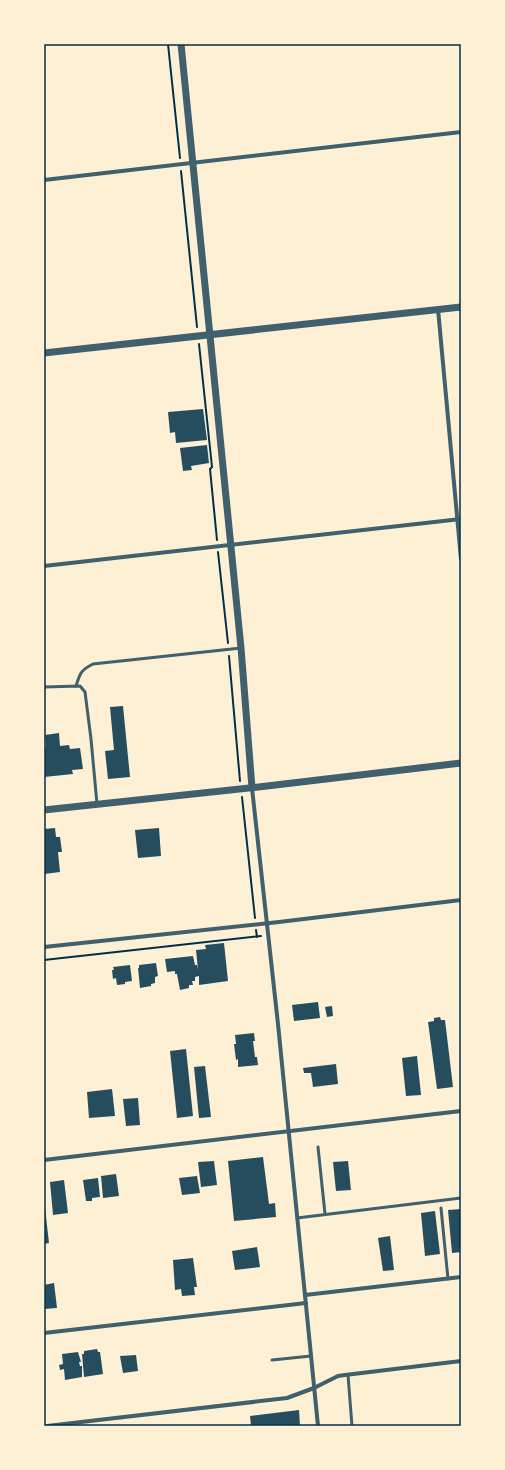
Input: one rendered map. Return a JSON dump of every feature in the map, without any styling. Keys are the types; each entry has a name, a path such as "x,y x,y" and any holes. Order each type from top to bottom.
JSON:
{"street":[{"path":"181,44 240,648 252,788 268,923 318,1426"},
{"path":"44,180 461,132"},
{"path":"44,353 210,336 461,307"},
{"path":"438,309 459,519 461,559"},
{"path":"44,566 459,519"},
{"path":"44,810 252,788 461,762"},
{"path":"44,947 268,923 461,900"},
{"path":"44,1160 461,1111"},
{"path":"305,1295 461,1277"},
{"path":"44,1333 306,1303"},
{"path":"47,1426 286,1398 314,1388 338,1376 461,1361"}],"lane":[{"path":"76,686 83,669 93,664 240,648"},
{"path":"44,687 80,686 85,692 97,804"},
{"path":"318,1147 325,1214"},
{"path":"297,1218 461,1198"},
{"path":"441,1208 448,1279"},
{"path":"272,1360 311,1356"},
{"path":"348,1374 352,1426"}],"path":[{"path":"168,44 196,323"},
{"path":"44,960 263,936"}],"building":[{"path":"203,409 207,440 176,443 175,432 170,433 168,412"},
{"path":"207,445 209,463 191,466 192,470 183,471 180,448"},
{"path":"123,706 130,777 108,779 105,751 114,750 110,707"},
{"path":"59,733 60,746 69,745 70,749 80,748 83,769 72,770 73,774 44,777 44,747 46,747 45,735"},
{"path":"55,828 56,837 60,837 62,852 58,852 60,872 44,874 44,829"},
{"path":"159,828 161,856 138,858 135,830"},
{"path":"224,943 228,981 199,985 199,976 195,977 195,981 192,981 193,985 189,985 189,988 180,990 177,974 175,974 175,971 167,972 165,959 193,956 198,970 196,950 206,949 205,945"},
{"path":"156,963 158,976 155,977 155,983 151,984 151,986 140,988 139,965"},
{"path":"130,965 132,981 117,985 116,978 113,979 113,967"},
{"path":"318,1002 320,1018 294,1021 292,1005"},
{"path":"332,1006 333,1016 327,1017 325,1007"},
{"path":"440,1017 441,1020 445,1020 453,1087 437,1089 428,1022 434,1021 434,1018"},
{"path":"254,1033 255,1041 253,1041 255,1057 257,1057 258,1065 238,1067 238,1059 236,1060 234,1044 236,1044 235,1035"},
{"path":"186,1049 193,1116 177,1118 170,1051"},
{"path":"417,1056 421,1095 406,1096 402,1058"},
{"path":"336,1064 338,1084 313,1087 311,1073 304,1073 303,1068"},
{"path":"205,1066 211,1117 199,1118 194,1067"},
{"path":"112,1089 115,1116 89,1118 87,1092"},
{"path":"138,1098 140,1125 126,1126 123,1099"},
{"path":"263,1157 269,1204 275,1203 276,1217 234,1221 228,1161"},
{"path":"214,1161 217,1185 201,1187 198,1162"},
{"path":"348,1161 351,1190 336,1191 333,1162"},
{"path":"116,1174 119,1196 103,1198 101,1176"},
{"path":"197,1176 200,1193 182,1195 179,1178"},
{"path":"98,1178 100,1197 92,1198 92,1201 86,1201 83,1180"},
{"path":"64,1180 68,1213 53,1215 50,1182"},
{"path":"44,1208 49,1243 44,1244"},
{"path":"461,1209 461,1252 452,1253 448,1210"},
{"path":"435,1211 440,1254 425,1256 421,1213"},
{"path":"390,1236 394,1270 383,1271 378,1238"},
{"path":"257,1247 260,1267 235,1270 232,1251"},
{"path":"193,1258 197,1287 194,1287 195,1295 182,1296 181,1289 175,1290 173,1260"},
{"path":"54,1283 57,1308 44,1309 44,1285"},
{"path":"97,1349 98,1352 100,1352 103,1374 84,1377 82,1354 84,1354 84,1351"},
{"path":"78,1352 81,1362 79,1362 80,1366 82,1366 82,1377 65,1380 64,1369 60,1370 59,1365 63,1364 62,1354"},
{"path":"136,1355 138,1371 123,1373 120,1356"},
{"path":"299,1410 300,1426 251,1426 250,1416"}]}
